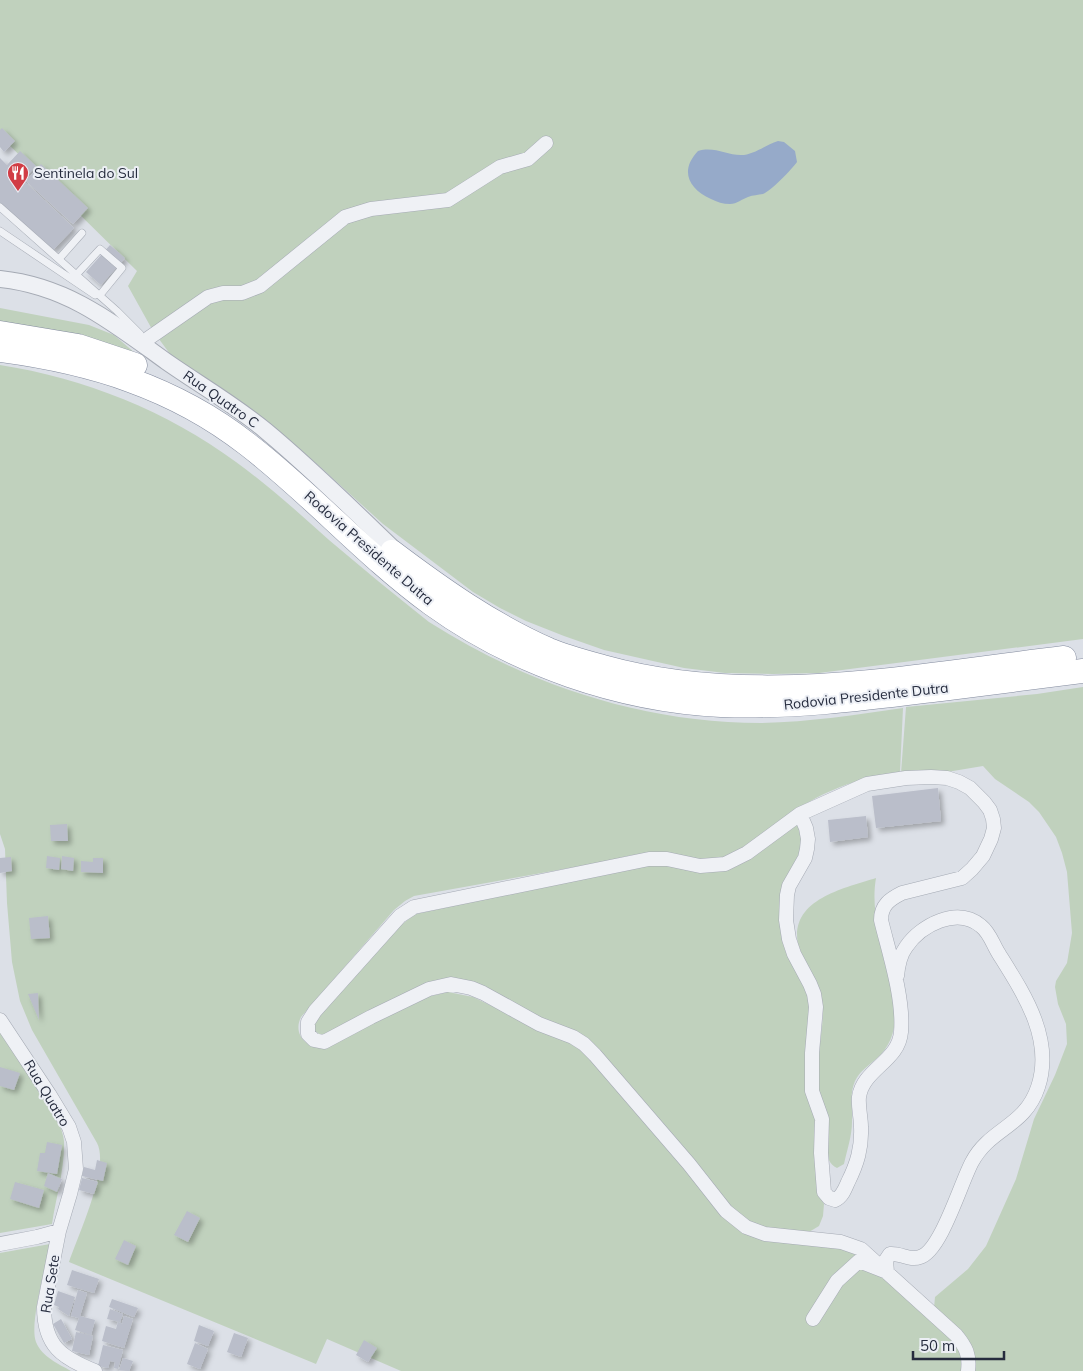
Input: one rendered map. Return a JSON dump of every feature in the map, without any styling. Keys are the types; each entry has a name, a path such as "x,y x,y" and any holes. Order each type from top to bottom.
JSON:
{"highway":[{"name":"Rodovia Presidente Dutra","path":"0,333 46,340 100,352 200,394 255,432 369,533 441,588 477,611 550,650 625,673 665,681 738,688 825,685 928,675 1083,655"},
{"name":"Rodovia Presidente Dutra","path":"0,350 65,360 102,370 139,383 194,408 247,444 376,558 434,605 481,634 523,656 601,684 634,693 694,703 723,705 779,704 840,701 1083,671"}],"street":[{"path":"146,340 208,297 223,293 242,293 260,286 345,217 371,209 448,200 500,167 528,160 546,143"},
{"name":"Rua Quatro C","path":"0,279 32,284 71,298 128,334 244,414 313,473 412,567"},
{"path":"800,814 806,828 808,850 789,886 786,920 794,954 814,994 816,1007 812,1053 812,1091 822,1119 821,1153 824,1192 832,1200 838,1199 858,1160 861,1144 858,1105 861,1089 867,1079 891,1057 900,1039 901,1018 896,982 881,920 883,909 892,898 902,893 962,878 983,856 994,828 990,810 977,794 959,782 947,778 906,778 866,784 800,814 747,853 725,864 700,866 667,859 649,859 414,907 400,916 314,1011 308,1022 308,1034 314,1040 324,1042 429,989 451,984 477,991 539,1024 572,1037 584,1044 595,1055 690,1164 726,1211 746,1227 765,1234 822,1239 852,1244 861,1249 963,1343 968,1355 968,1371"},
{"path":"887,1272 886,1260 890,1254 916,1258 926,1254 932,1246 948,1218 979,1149 991,1138 1019,1119 1033,1100 1041,1075 1042,1062 1040,1037 1030,1006 980,924 966,919 950,918 926,927 905,948 900,961 896,982"},
{"name":"Rua Quatro","path":"0,1020 49,1094 69,1127 74,1142 76,1169 59,1231"},
{"path":"0,1244 59,1231"},
{"name":"Rua Sete","path":"59,1231 44,1307 47,1333 52,1343 63,1355 81,1366 95,1371"},
{"path":"813,1319 837,1281 859,1261 887,1272"}],"lane":[{"path":"0,207 100,295 166,361"},
{"path":"0,231 117,311"},
{"path":"59,259 82,233"},
{"path":"77,274 100,249 122,268 100,295"}],"green space":[{"path":"0,0 1083,0 1083,639 819,673 725,673 684,668 604,650 526,621 500,608 473,592 383,524 318,465 288,441 173,358 153,331 128,286 137,271 0,136"},
{"path":"0,308 89,325 114,335 135,353 0,327"},
{"path":"0,365 63,378 93,388 124,399 182,427 236,462 429,622 506,664 546,682 630,708 673,716 717,721 761,723 797,721 903,708 900,773 863,780 816,798 731,856 715,860 696,861 637,854 603,862 414,896 394,910 301,1017 299,1030 303,1040 308,1044 326,1047 423,998 448,992 473,997 571,1044 585,1053 733,1222 852,1251 864,1259 948,1334 963,1357 962,1371 401,1371 327,1339 316,1364 69,1262 96,1185 100,1154 97,1143 32,1030 20,1001 12,962 5,849 0,834"},
{"path":"1083,687 1083,1371 972,1371 934,1308 935,1297 968,1269 986,1246 1016,1179 1034,1119 1055,1075 1067,1044 1066,1024 1058,1004 1055,987 1056,981 1067,963 1072,933 1067,872 1056,837 1039,812 1029,802 995,779 983,766 947,772 901,773 906,707 1037,694"},
{"path":"799,819 805,844 782,894 811,997 819,1192 824,1204 823,1216 819,1226 809,1232 780,1233 738,1217 603,1060 462,983 322,1036 315,1031 314,1025 317,1019 376,949 402,924 416,914 649,864 703,871"},
{"path":"876,878 874,895 875,913 894,998 894,1027 891,1039 885,1049 862,1071 855,1081 852,1096 850,1138 844,1164 837,1168 831,1164 828,1157 826,1120 818,1091 819,1051 823,1020 821,997 801,955 797,932 801,919 809,908 820,899 833,892"},
{"path":"0,1033 47,1101 61,1129 64,1151 52,1224 0,1233"},
{"path":"50,1244 36,1309 34,1334 42,1352 51,1360 71,1371 0,1371 0,1253"}],"water":[{"path":"778,141 784,142 795,151 797,162 776,184 763,194 750,196 733,204 722,203 703,195 692,185 689,179 689,166 692,158 698,151 715,150 736,155 746,155"}],"building":[{"path":"2,128 15,141 4,152 0,147 0,130"},
{"name":"Sentinela do Sul","path":"20,151 36,166 23,180 74,228 53,250 0,204 0,158 7,165"},
{"path":"41,164 88,208 73,224 26,181"},
{"path":"110,245 125,258 101,285 86,272"},
{"path":"938,788 941,821 876,828 872,796"},
{"path":"866,816 868,837 830,842 828,820"},
{"path":"67,824 68,841 51,841 50,825"},
{"path":"47,856 60,858 59,870 46,868"},
{"path":"62,856 74,858 73,871 61,869"},
{"path":"11,857 12,871 0,873 0,858"},
{"path":"93,858 103,858 103,873 81,872 81,861 93,862"},
{"path":"48,916 50,938 31,939 29,918"},
{"path":"38,993 39,1020 28,994"},
{"path":"0,1067 20,1073 14,1090 0,1086"},
{"path":"47,1142 62,1145 57,1174 37,1171 40,1153 45,1153"},
{"path":"97,1160 107,1163 103,1181 82,1176 84,1167 95,1170"},
{"path":"48,1173 62,1179 57,1192 44,1186"},
{"path":"82,1178 98,1182 94,1194 79,1190"},
{"path":"15,1182 44,1190 39,1208 10,1199"},
{"path":"187,1211 200,1218 188,1242 174,1235"},
{"path":"124,1240 136,1246 128,1265 115,1259"},
{"path":"72,1270 99,1279 94,1293 67,1285"},
{"path":"78,1290 87,1293 80,1316 95,1320 91,1335 75,1330 79,1318 71,1316"},
{"path":"58,1291 75,1297 69,1316 54,1305"},
{"path":"112,1299 138,1308 134,1317 109,1307"},
{"path":"110,1309 123,1314 120,1322 107,1319"},
{"path":"124,1316 133,1319 124,1348 102,1341 106,1326 116,1329 118,1322 123,1324"},
{"path":"61,1319 72,1339 64,1343 53,1324"},
{"path":"199,1325 214,1331 208,1346 194,1341"},
{"path":"76,1332 93,1336 89,1355 72,1351"},
{"path":"234,1333 248,1338 241,1357 227,1352"},
{"path":"364,1340 377,1348 368,1362 356,1355"},
{"path":"195,1343 208,1349 200,1369 187,1364"},
{"path":"103,1345 123,1350 118,1369 114,1368 115,1362 110,1361 108,1368 98,1366"},
{"path":"123,1358 133,1361 129,1371 119,1370"}],"place":[{"name":"Sentinela do Sul","path":"18,192"}]}
